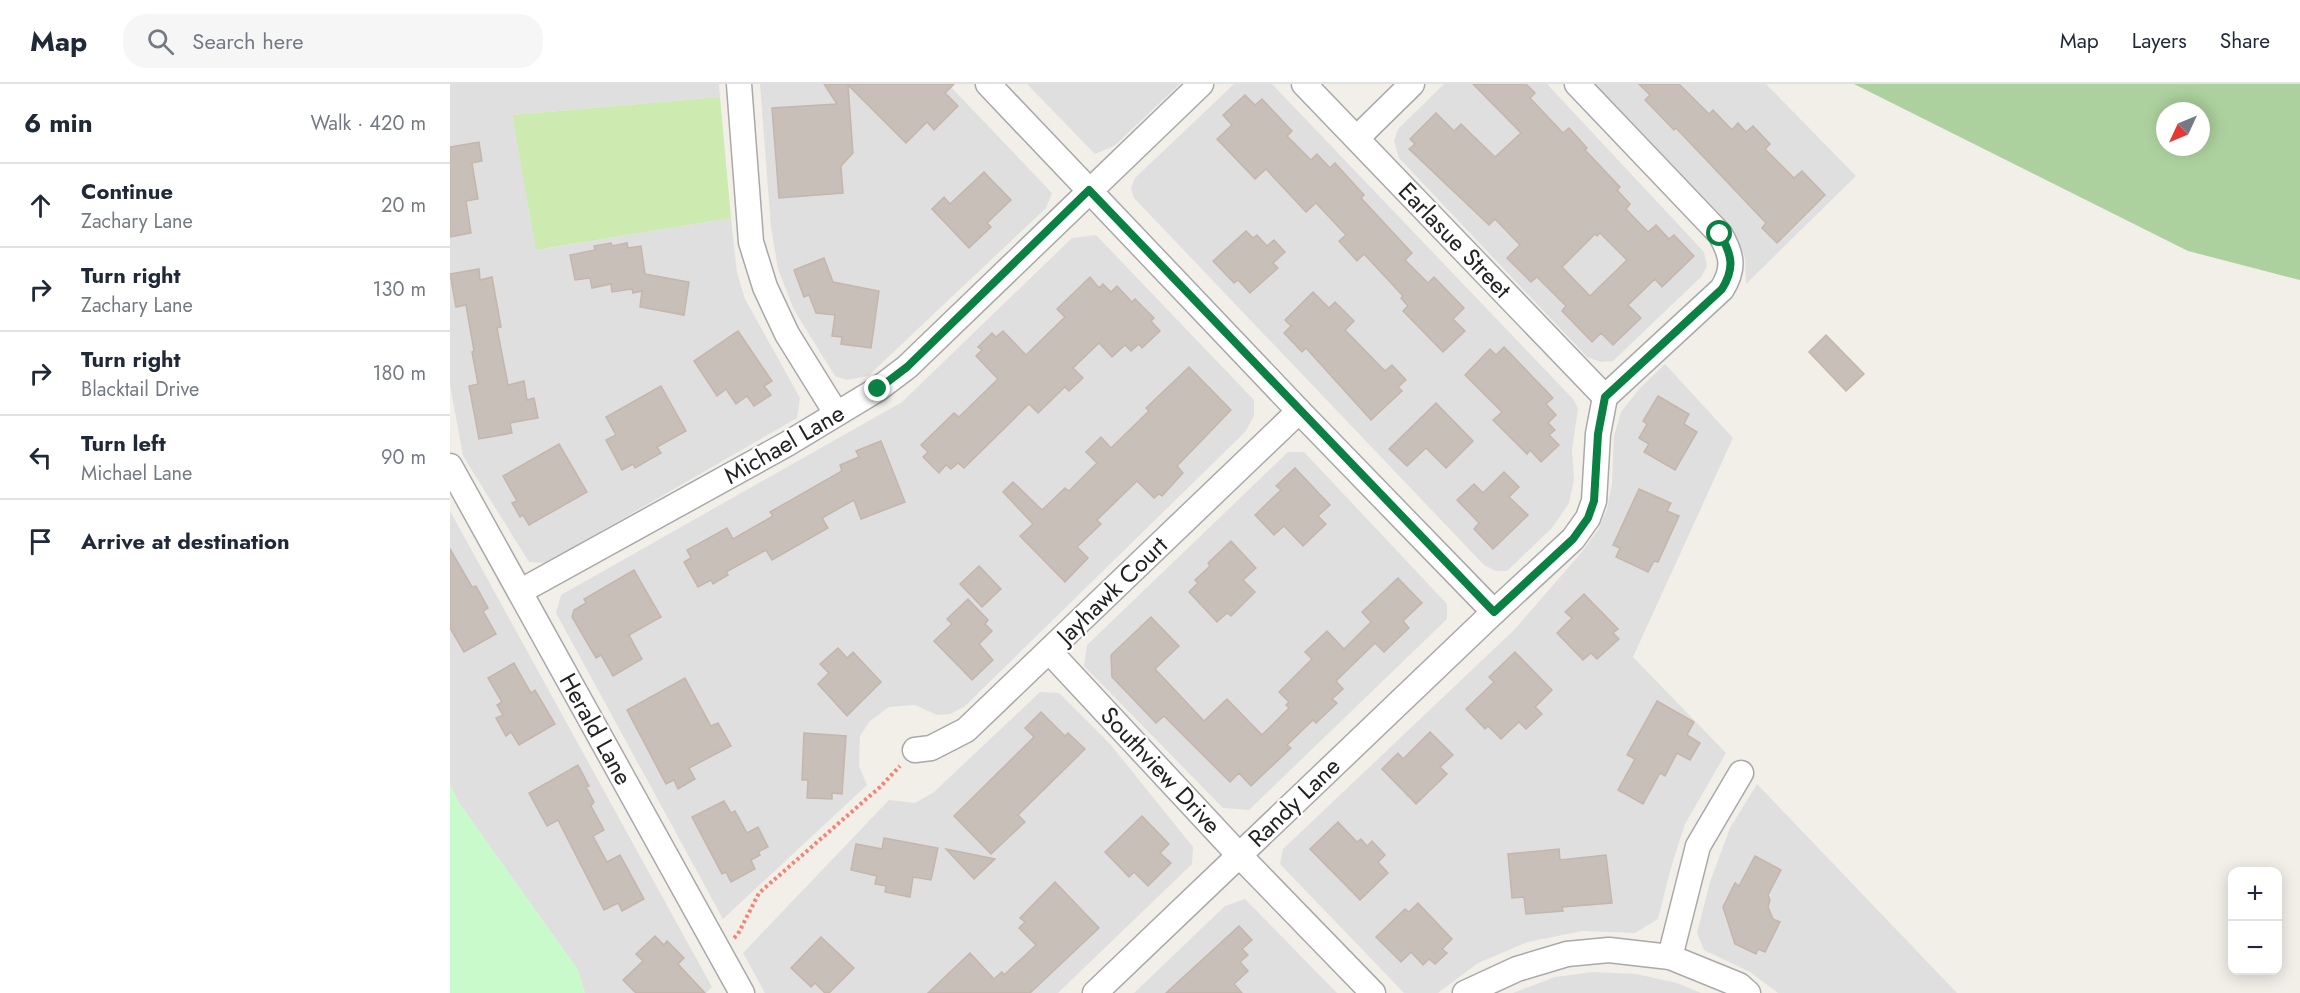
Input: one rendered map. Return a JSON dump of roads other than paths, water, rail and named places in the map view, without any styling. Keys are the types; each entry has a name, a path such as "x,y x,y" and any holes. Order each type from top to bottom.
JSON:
{"street":[{"path":"739,84 751,243 765,287 787,334 837,413"},
{"path":"987,84 1494,612"},
{"name":"Michael Lane","path":"521,591 788,444 878,389 907,367 1201,84"},
{"name":"Earlasue Street","path":"1304,84 1605,397"},
{"path":"1357,138 1412,84"},
{"path":"1577,84 1720,234 1728,247 1731,260 1730,276 1722,289 1605,397"},
{"name":"Randy Lane","path":"1095,993 1573,539 1588,518 1594,501 1598,434 1605,397"},
{"name":"Jayhawk Court","path":"915,750 931,748 966,730 1299,411"},
{"name":"Herald Lane","path":"450,466 742,993"},
{"name":"Southview Drive","path":"1049,651 1239,855 1373,993"},
{"path":"1670,957 1698,846 1741,773"},
{"path":"1465,993 1517,969 1567,954 1609,950 1670,957 1739,985 1748,993"}]}
